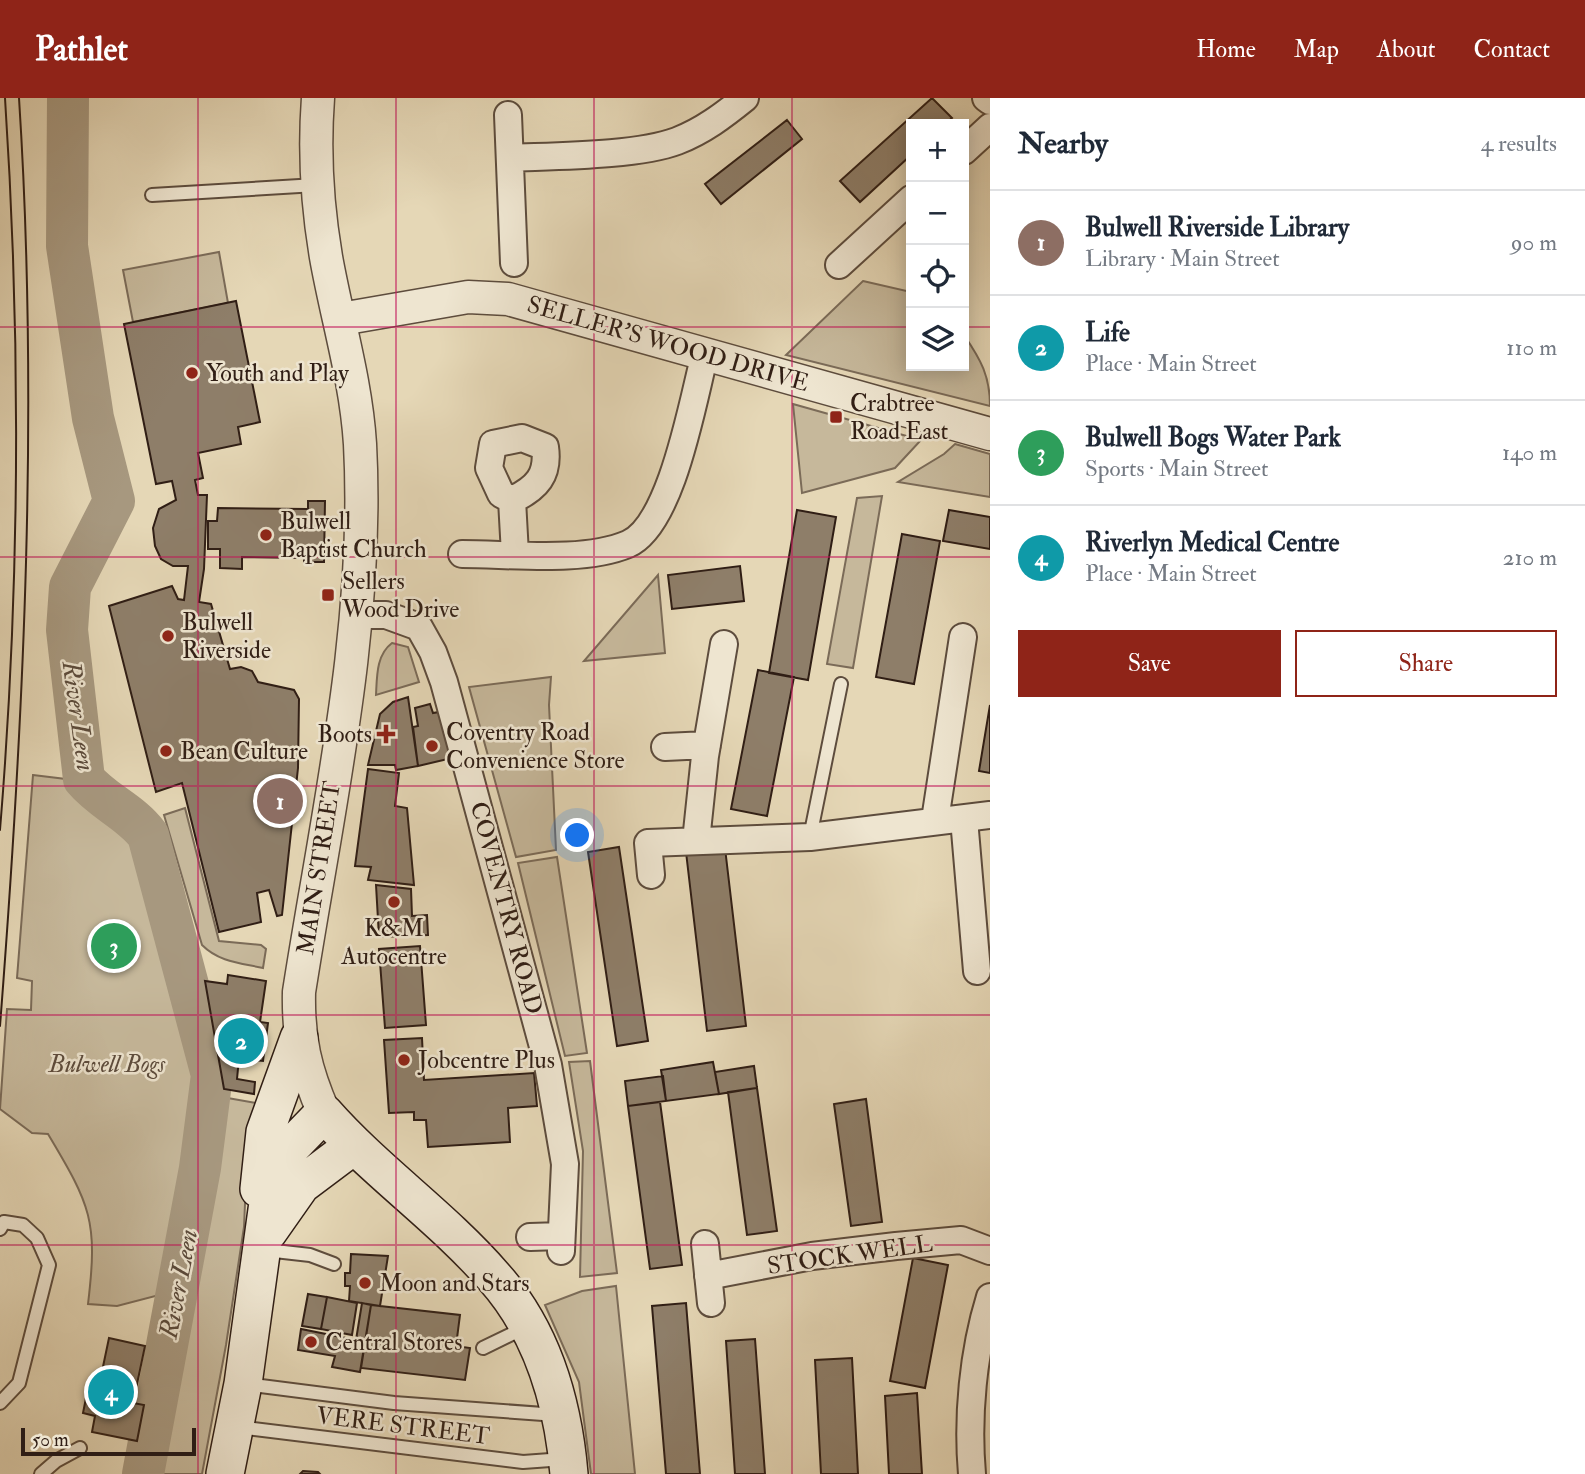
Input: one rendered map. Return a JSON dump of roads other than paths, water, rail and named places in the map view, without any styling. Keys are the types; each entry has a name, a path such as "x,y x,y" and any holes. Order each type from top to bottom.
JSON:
{"main road":[{"name":"MAIN STREET","path":"263,1244 259,1203 265,1132 299,1038"},
{"name":"MAIN STREET","path":"225,1474 243,1384 271,1181 289,1149 324,1113"},
{"path":"324,1113 353,1146 495,1277 528,1327 550,1374 561,1416 568,1466"},
{"name":"MAIN STREET","path":"263,1244 300,1185 321,1166 353,1146"}],"street":[{"path":"318,98 317,185 326,258 341,319 360,443 361,512 357,615"},
{"path":"986,98 990,101"},
{"path":"510,158 583,154 676,141 710,125 736,101"},
{"path":"508,115 514,263"},
{"path":"969,146 990,127"},
{"path":"839,265 906,204"},
{"name":"SELLER'S WOOD DRIVE","path":"341,319 468,297 509,299 990,434"},
{"path":"462,554 574,554 612,549 631,543 648,530 667,496 705,354"},
{"path":"512,499 515,554"},
{"name":"MAIN STREET","path":"324,1113 308,1072 299,1038 299,992 357,615"},
{"name":"COVENTRY ROAD","path":"357,615 386,615 419,626 433,652 444,682 548,1065 565,1164 561,1243 530,1237"},
{"path":"935,820 962,637"},
{"path":"696,841 724,645"},
{"path":"665,747 708,745"},
{"path":"651,875 648,843 810,837 977,817 977,971"},
{"name":"STOCK WELL","path":"708,1276 811,1256 896,1245 961,1240 990,1251"},
{"path":"705,1244 711,1303"},
{"path":"972,1474 969,1439 983,1367 990,1297"}],"lane":[{"path":"152,195 317,185"},
{"path":"810,837 841,684"},
{"path":"0,1229 4,1222 23,1225 37,1238 49,1265 19,1383 0,1403"},
{"path":"263,1244 310,1255 334,1264"},
{"path":"483,1348 528,1327"},
{"name":"VERE STREET","path":"243,1384 394,1403 561,1416"},
{"name":"VERE STREET","path":"234,1426 568,1466"},
{"path":"41,1474 56,1461 79,1448"}],"waterway":[{"name":"River Leen","path":"68,98 67,246 93,418 114,501 70,587 67,630 84,779 99,794 133,819 148,835 212,1075 200,1168 143,1474"}],"tram line":[{"path":"0,830 11,647 16,464 14,281 5,98"},
{"path":"0,1026 16,794 26,562 28,330 19,98"}],"place":[{"name":"Youth and Play","path":"192,373"},
{"name":"Crabtree Road East","path":"836,417"},
{"name":"Bulwell Baptist Church","path":"266,535"},
{"name":"Sellers Wood Drive","path":"328,595"},
{"name":"Bulwell Riverside","path":"168,636"},
{"name":"Boots","path":"386,734"},
{"name":"Coventry Road Convenience Store","path":"432,746"},
{"name":"Bean Culture","path":"166,751"},
{"name":"Bulwell Riverside Library","path":"280,801"},
{"name":"K&M Autocentre","path":"394,902"},
{"name":"Bulwell Bogs Water Park","path":"114,946"},
{"name":"Life","path":"241,1041"},
{"name":"Jobcentre Plus","path":"404,1060"},
{"name":"Moon and Stars","path":"365,1283"},
{"name":"Central Stores","path":"311,1342"},
{"name":"Riverlyn Medical Centre","path":"111,1392"}],"park label":[{"name":"Bulwell Bogs","path":"107,1064"}]}
